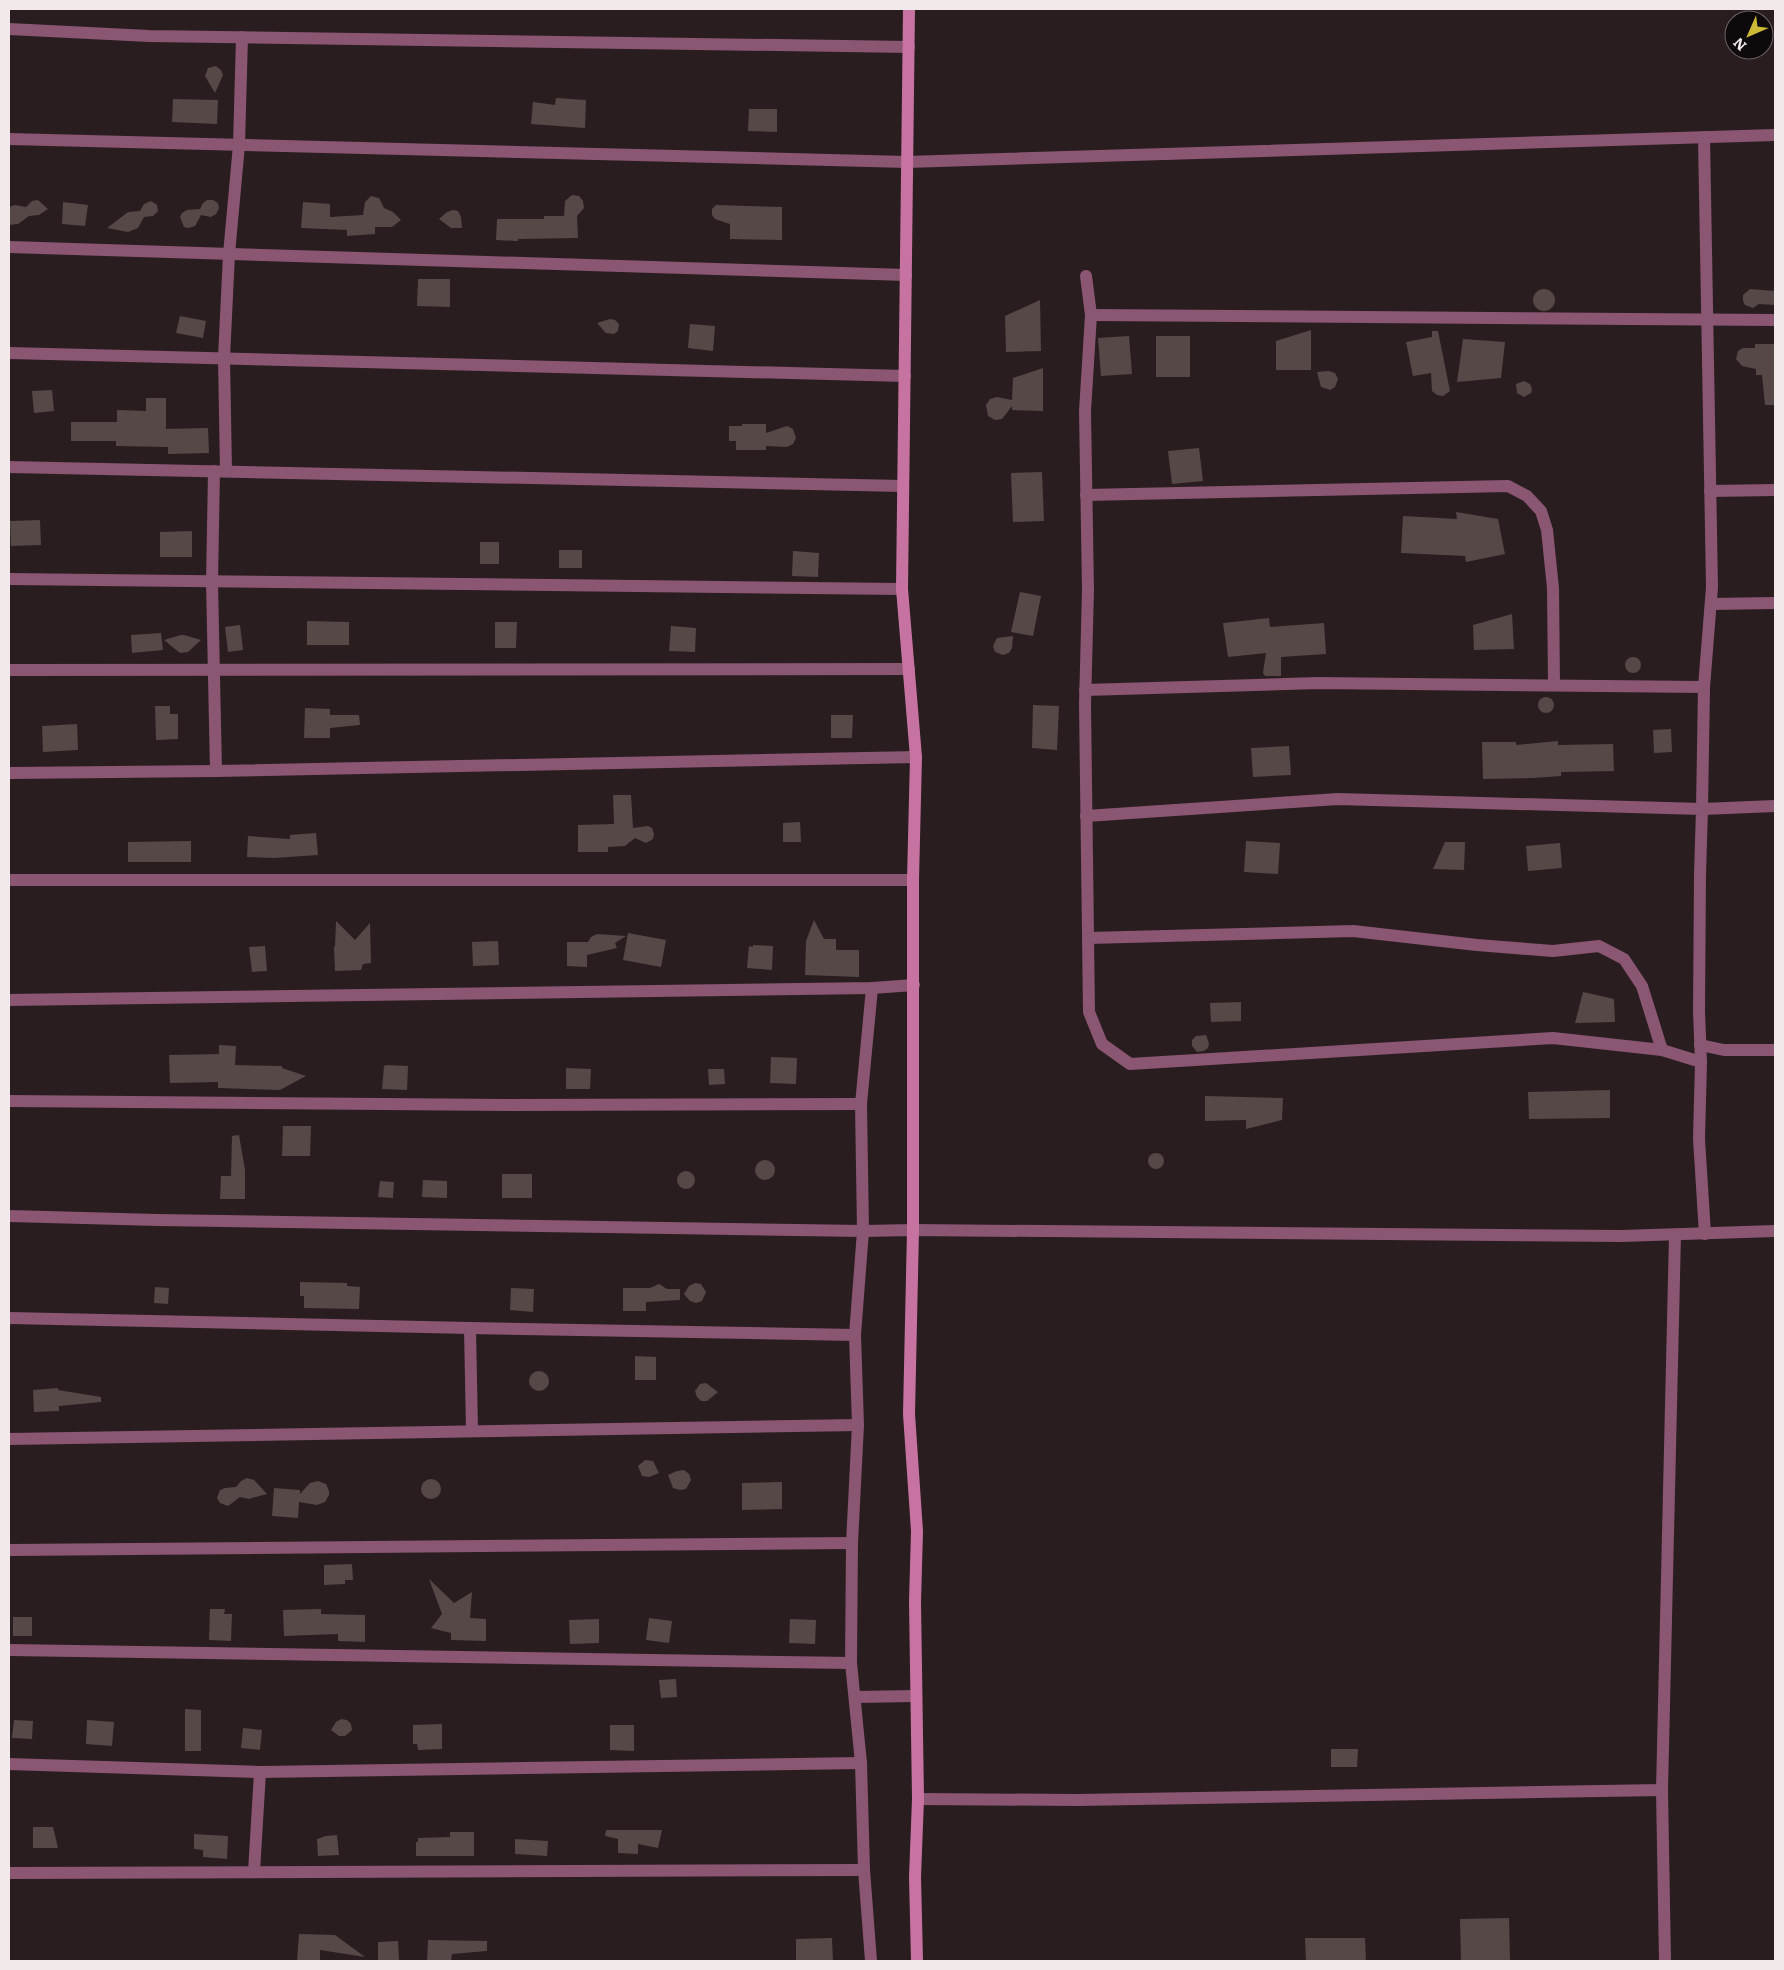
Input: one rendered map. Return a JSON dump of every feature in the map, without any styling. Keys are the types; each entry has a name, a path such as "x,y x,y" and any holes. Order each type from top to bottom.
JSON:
{"street":[{"path":"909,9 902,589 916,757 912,880 914,985 913,1230 909,1414 917,1531 915,1696 918,1799 914,1877 917,1961"},
{"path":"9,29 149,36 909,47"},
{"path":"216,771 212,582 220,471 229,254 239,145 242,37"},
{"path":"9,139 907,162 1775,135"},
{"path":"1704,137 1711,604 1704,687 1700,874 1699,1012 1701,1062 1699,1139 1705,1234"},
{"path":"9,247 906,275"},
{"path":"1086,276 1091,315 1085,411 1088,590 1085,690 1089,1012 1102,1044 1130,1064 1553,1038 1662,1050 1701,1062"},
{"path":"1091,315 1775,320"},
{"path":"9,353 905,376"},
{"path":"9,466 903,486"},
{"path":"1086,495 1508,486 1527,496 1541,510 1547,530 1553,588 1554,684"},
{"path":"1710,490 1775,490"},
{"path":"9,579 902,589"},
{"path":"1711,604 1775,603"},
{"path":"9,670 909,669"},
{"path":"1085,690 1318,683 1704,687"},
{"path":"9,773 216,771 916,757"},
{"path":"1086,816 1338,799 1702,809 1775,806"},
{"path":"9,880 912,880"},
{"path":"1088,938 1353,931 1477,945 1553,951 1599,946 1624,959 1642,986 1662,1050"},
{"path":"9,1000 872,988 914,985"},
{"path":"870,1961 864,1870 861,1763 851,1663 852,1543 858,1425 855,1335 863,1231 861,1104 872,988"},
{"path":"1700,1045 1724,1050 1775,1050"},
{"path":"9,1101 499,1105 861,1104"},
{"path":"9,1216 863,1231 1621,1236 1775,1231"},
{"path":"1665,1961 1662,1790 1676,1235"},
{"path":"9,1318 855,1335"},
{"path":"470,1328 472,1431"},
{"path":"9,1439 858,1425"},
{"path":"9,1550 852,1543"},
{"path":"9,1650 851,1663"},
{"path":"855,1697 915,1696"},
{"path":"9,1764 260,1772 861,1763"},
{"path":"254,1872 260,1772"},
{"path":"918,1799 1076,1800 1662,1790"},
{"path":"9,1873 864,1870"}],"building":[{"path":"216,66 223,75 215,93 205,76 208,68"},
{"path":"556,98 586,100 585,128 531,124 533,102 555,105"},
{"path":"173,99 218,100 217,124 172,122"},
{"path":"749,109 777,109 777,132 748,131"},
{"path":"572,195 579,196 583,201 584,208 577,216 578,238 518,239 518,241 496,240 497,219 544,219 544,216 564,216 565,201"},
{"path":"371,196 379,198 384,208 393,212 401,220 392,227 375,227 375,234 347,236 347,230 301,228 303,202 330,204 330,217 363,215 365,202"},
{"path":"38,200 48,209 39,215 29,216 18,224 9,225 9,207 15,205 26,207 32,201"},
{"path":"207,200 213,200 218,203 219,208 216,214 211,217 201,215 195,226 184,227 180,217 182,213 187,210 200,209"},
{"path":"151,201 157,205 158,211 153,216 144,217 138,228 128,232 107,228 128,212 140,211 144,204"},
{"path":"63,202 88,205 85,226 62,224"},
{"path":"716,205 782,207 782,240 730,239 730,224 715,219 712,215 712,209"},
{"path":"458,211 461,217 462,228 451,228 439,219 447,212"},
{"path":"418,279 450,279 450,307 417,306"},
{"path":"1544,289 1552,292 1555,300 1552,308 1544,311 1536,308 1533,300 1536,292"},
{"path":"1750,289 1775,291 1775,305 1759,304 1753,308 1745,305 1743,295"},
{"path":"1040,300 1041,351 1006,352 1005,316"},
{"path":"180,316 206,321 203,338 176,333"},
{"path":"610,319 615,320 619,324 618,331 614,334 606,333 597,323"},
{"path":"690,324 715,326 713,351 688,348"},
{"path":"1311,330 1311,370 1276,370 1276,341"},
{"path":"1432,331 1438,331 1450,391 1443,396 1437,395 1432,391 1431,373 1413,376 1406,342 1432,337"},
{"path":"1129,336 1132,374 1101,376 1098,338"},
{"path":"1156,336 1190,336 1190,377 1156,377"},
{"path":"1463,339 1505,342 1501,378 1457,382"},
{"path":"1755,344 1775,344 1775,405 1765,405 1762,375 1756,375 1756,369 1742,366 1736,359 1738,351 1743,348 1755,348"},
{"path":"1043,368 1043,411 1012,410 1012,406 1002,419 995,420 988,416 986,405 990,399 997,397 1012,400 1013,378"},
{"path":"1329,371 1335,373 1338,379 1335,387 1330,390 1321,387 1317,372"},
{"path":"1524,381 1530,384 1532,389 1531,393 1524,397 1517,393 1516,384"},
{"path":"52,390 54,411 34,413 32,391"},
{"path":"146,398 166,398 166,429 208,428 209,453 168,454 168,447 116,446 116,441 71,441 71,422 117,422 117,410 146,411"},
{"path":"742,424 766,424 766,433 787,426 793,429 796,438 793,444 787,447 766,446 766,450 736,450 736,441 729,441 729,426 742,426"},
{"path":"1199,448 1203,481 1172,484 1168,451"},
{"path":"1042,472 1044,521 1013,522 1011,473"},
{"path":"1456,512 1498,519 1505,554 1466,562 1465,556 1401,553 1403,516 1457,519"},
{"path":"40,520 41,545 11,546 10,521"},
{"path":"192,531 192,557 160,557 160,532"},
{"path":"480,542 499,542 499,564 480,564"},
{"path":"559,550 582,550 582,568 559,568"},
{"path":"793,551 819,553 818,577 792,576"},
{"path":"1020,592 1041,596 1033,636 1011,632"},
{"path":"1512,614 1514,649 1474,650 1473,625"},
{"path":"1269,618 1270,627 1324,623 1326,654 1281,657 1281,676 1265,676 1263,673 1266,653 1228,657 1223,623"},
{"path":"307,621 349,622 349,645 307,645"},
{"path":"495,622 517,622 516,648 495,648"},
{"path":"240,625 243,650 228,652 225,627"},
{"path":"671,626 696,628 695,652 669,651"},
{"path":"161,633 163,650 132,653 131,635"},
{"path":"181,635 201,640 188,652 180,653 164,640"},
{"path":"1013,636 1012,648 1009,653 1003,655 995,652 993,646 997,638"},
{"path":"1633,657 1639,659 1641,665 1639,671 1633,673 1627,671 1625,665 1627,659"},
{"path":"1546,697 1552,699 1554,705 1552,711 1546,713 1540,711 1538,705 1540,699"},
{"path":"1033,705 1059,706 1057,750 1032,748"},
{"path":"155,706 170,706 170,714 178,714 178,739 156,740"},
{"path":"305,708 330,709 330,715 359,715 360,725 330,728 330,738 304,738"},
{"path":"831,715 853,715 852,738 831,738"},
{"path":"77,724 78,750 43,752 42,726"},
{"path":"1671,729 1672,752 1654,753 1653,730"},
{"path":"1558,741 1558,745 1613,744 1614,771 1561,772 1561,776 1483,779 1482,742 1516,742 1516,745"},
{"path":"1289,746 1291,775 1253,777 1251,748"},
{"path":"613,795 631,795 633,828 648,826 652,828 653,839 646,843 635,838 625,846 608,847 608,852 578,852 578,825 614,824"},
{"path":"800,822 801,842 783,842 783,823"},
{"path":"316,833 318,855 274,858 247,857 248,836 290,839 290,835"},
{"path":"191,841 191,862 128,862 128,842"},
{"path":"1246,841 1280,843 1278,874 1244,872"},
{"path":"1445,842 1465,842 1464,870 1433,869"},
{"path":"1560,843 1562,868 1528,871 1526,846"},
{"path":"814,920 824,939 836,939 836,950 859,950 859,977 805,975 806,941"},
{"path":"336,921 355,940 370,923 371,963 363,964 361,970 335,971"},
{"path":"628,933 666,940 661,967 623,960"},
{"path":"597,934 626,936 615,943 617,948 587,955 587,967 567,966 567,942 588,942 591,937"},
{"path":"498,941 499,965 473,966 472,942"},
{"path":"753,945 773,946 772,970 747,968 749,946 753,947"},
{"path":"265,946 267,971 252,972 249,947"},
{"path":"1583,992 1614,999 1615,1022 1575,1023"},
{"path":"1241,1002 1241,1021 1211,1022 1210,1003"},
{"path":"1206,1035 1209,1043 1208,1048 1197,1052 1192,1046 1192,1040 1196,1036"},
{"path":"219,1045 236,1046 235,1065 282,1066 282,1068 306,1076 280,1090 218,1088 218,1082 170,1083 169,1055 219,1054"},
{"path":"771,1057 797,1058 796,1084 770,1083"},
{"path":"384,1066 408,1066 407,1090 382,1089"},
{"path":"566,1068 591,1069 590,1089 566,1089"},
{"path":"708,1069 724,1069 725,1084 709,1085"},
{"path":"1610,1090 1610,1118 1529,1119 1528,1092"},
{"path":"1205,1096 1283,1098 1282,1120 1246,1129 1246,1120 1205,1121"},
{"path":"283,1126 311,1126 310,1156 282,1156"},
{"path":"239,1135 245,1170 245,1199 220,1199 221,1176 231,1176 232,1136"},
{"path":"1153,1153 1159,1153 1164,1158 1162,1167 1153,1169 1148,1164 1148,1158"},
{"path":"765,1160 772,1163 775,1170 772,1177 765,1180 758,1177 755,1170 758,1163"},
{"path":"686,1171 694,1176 695,1180 690,1188 686,1189 678,1184 677,1180 682,1172"},
{"path":"502,1174 532,1174 532,1198 502,1198"},
{"path":"423,1180 447,1181 447,1198 422,1197"},
{"path":"380,1181 394,1182 393,1198 378,1197"},
{"path":"300,1282 347,1283 347,1286 360,1287 359,1309 304,1308 304,1296 300,1296"},
{"path":"695,1283 701,1284 706,1292 702,1301 696,1303 690,1301 684,1294 689,1286"},
{"path":"659,1284 667,1289 680,1289 680,1300 646,1302 646,1311 623,1311 623,1288 650,1288"},
{"path":"155,1287 169,1288 168,1304 154,1303"},
{"path":"511,1288 534,1289 533,1312 510,1310"},
{"path":"635,1356 656,1357 656,1380 635,1380"},
{"path":"539,1371 546,1374 549,1381 546,1388 539,1391 532,1388 529,1381 532,1374"},
{"path":"706,1383 718,1392 707,1401 701,1401 695,1391 700,1384"},
{"path":"58,1388 58,1390 101,1397 101,1402 59,1406 59,1411 34,1412 33,1390"},
{"path":"645,1460 653,1461 659,1473 649,1477 642,1476 638,1466"},
{"path":"684,1470 689,1474 691,1480 686,1489 673,1488 668,1475"},
{"path":"247,1478 254,1480 267,1494 249,1499 240,1497 228,1506 220,1503 217,1498 220,1490 236,1487"},
{"path":"431,1479 438,1482 441,1489 438,1496 431,1499 424,1496 421,1489 424,1482"},
{"path":"318,1481 326,1484 329,1491 325,1502 317,1505 299,1502 298,1518 272,1516 274,1488 300,1490 300,1494 310,1483"},
{"path":"782,1482 782,1509 742,1510 742,1483"},
{"path":"352,1564 353,1580 345,1580 345,1584 324,1585 324,1565"},
{"path":"429,1579 454,1603 472,1592 470,1618 486,1619 486,1641 451,1640 451,1633 431,1628 442,1614"},
{"path":"210,1609 225,1609 224,1614 232,1614 231,1641 209,1640"},
{"path":"321,1609 321,1614 365,1615 365,1642 338,1641 338,1634 284,1636 283,1610"},
{"path":"13,1617 32,1617 32,1636 13,1636"},
{"path":"649,1618 672,1621 669,1643 646,1640"},
{"path":"599,1619 599,1643 570,1644 569,1620"},
{"path":"790,1619 816,1620 815,1644 789,1643"},
{"path":"676,1679 677,1697 661,1698 659,1680"},
{"path":"185,1709 201,1710 201,1751 185,1751"},
{"path":"341,1719 347,1720 351,1724 352,1730 345,1736 339,1736 331,1730 336,1722"},
{"path":"14,1720 33,1721 32,1739 12,1738"},
{"path":"87,1720 114,1722 112,1746 86,1744"},
{"path":"442,1724 442,1749 418,1750 417,1744 413,1744 413,1725"},
{"path":"610,1725 634,1725 634,1751 610,1750"},
{"path":"243,1728 262,1730 260,1750 241,1748"},
{"path":"1331,1749 1358,1749 1357,1767 1331,1767"},
{"path":"33,1827 53,1827 58,1848 33,1848"},
{"path":"606,1830 662,1830 658,1848 638,1844 638,1854 618,1853 618,1839 605,1836"},
{"path":"450,1832 474,1832 474,1856 416,1856 416,1842 418,1842 418,1838 450,1837"},
{"path":"194,1834 228,1836 227,1859 203,1857 203,1850 194,1849"},
{"path":"337,1835 339,1855 318,1856 317,1839"},
{"path":"515,1839 548,1841 547,1856 515,1854"},
{"path":"1509,1918 1510,1961 1461,1961 1460,1919"},
{"path":"299,1934 335,1935 365,1957 320,1950 320,1961 297,1961"},
{"path":"832,1938 833,1961 796,1961 796,1939"},
{"path":"1305,1938 1365,1938 1366,1961 1306,1961"},
{"path":"428,1940 487,1941 487,1951 452,1954 451,1961 427,1961"},
{"path":"398,1941 399,1961 378,1961 378,1942"}]}
